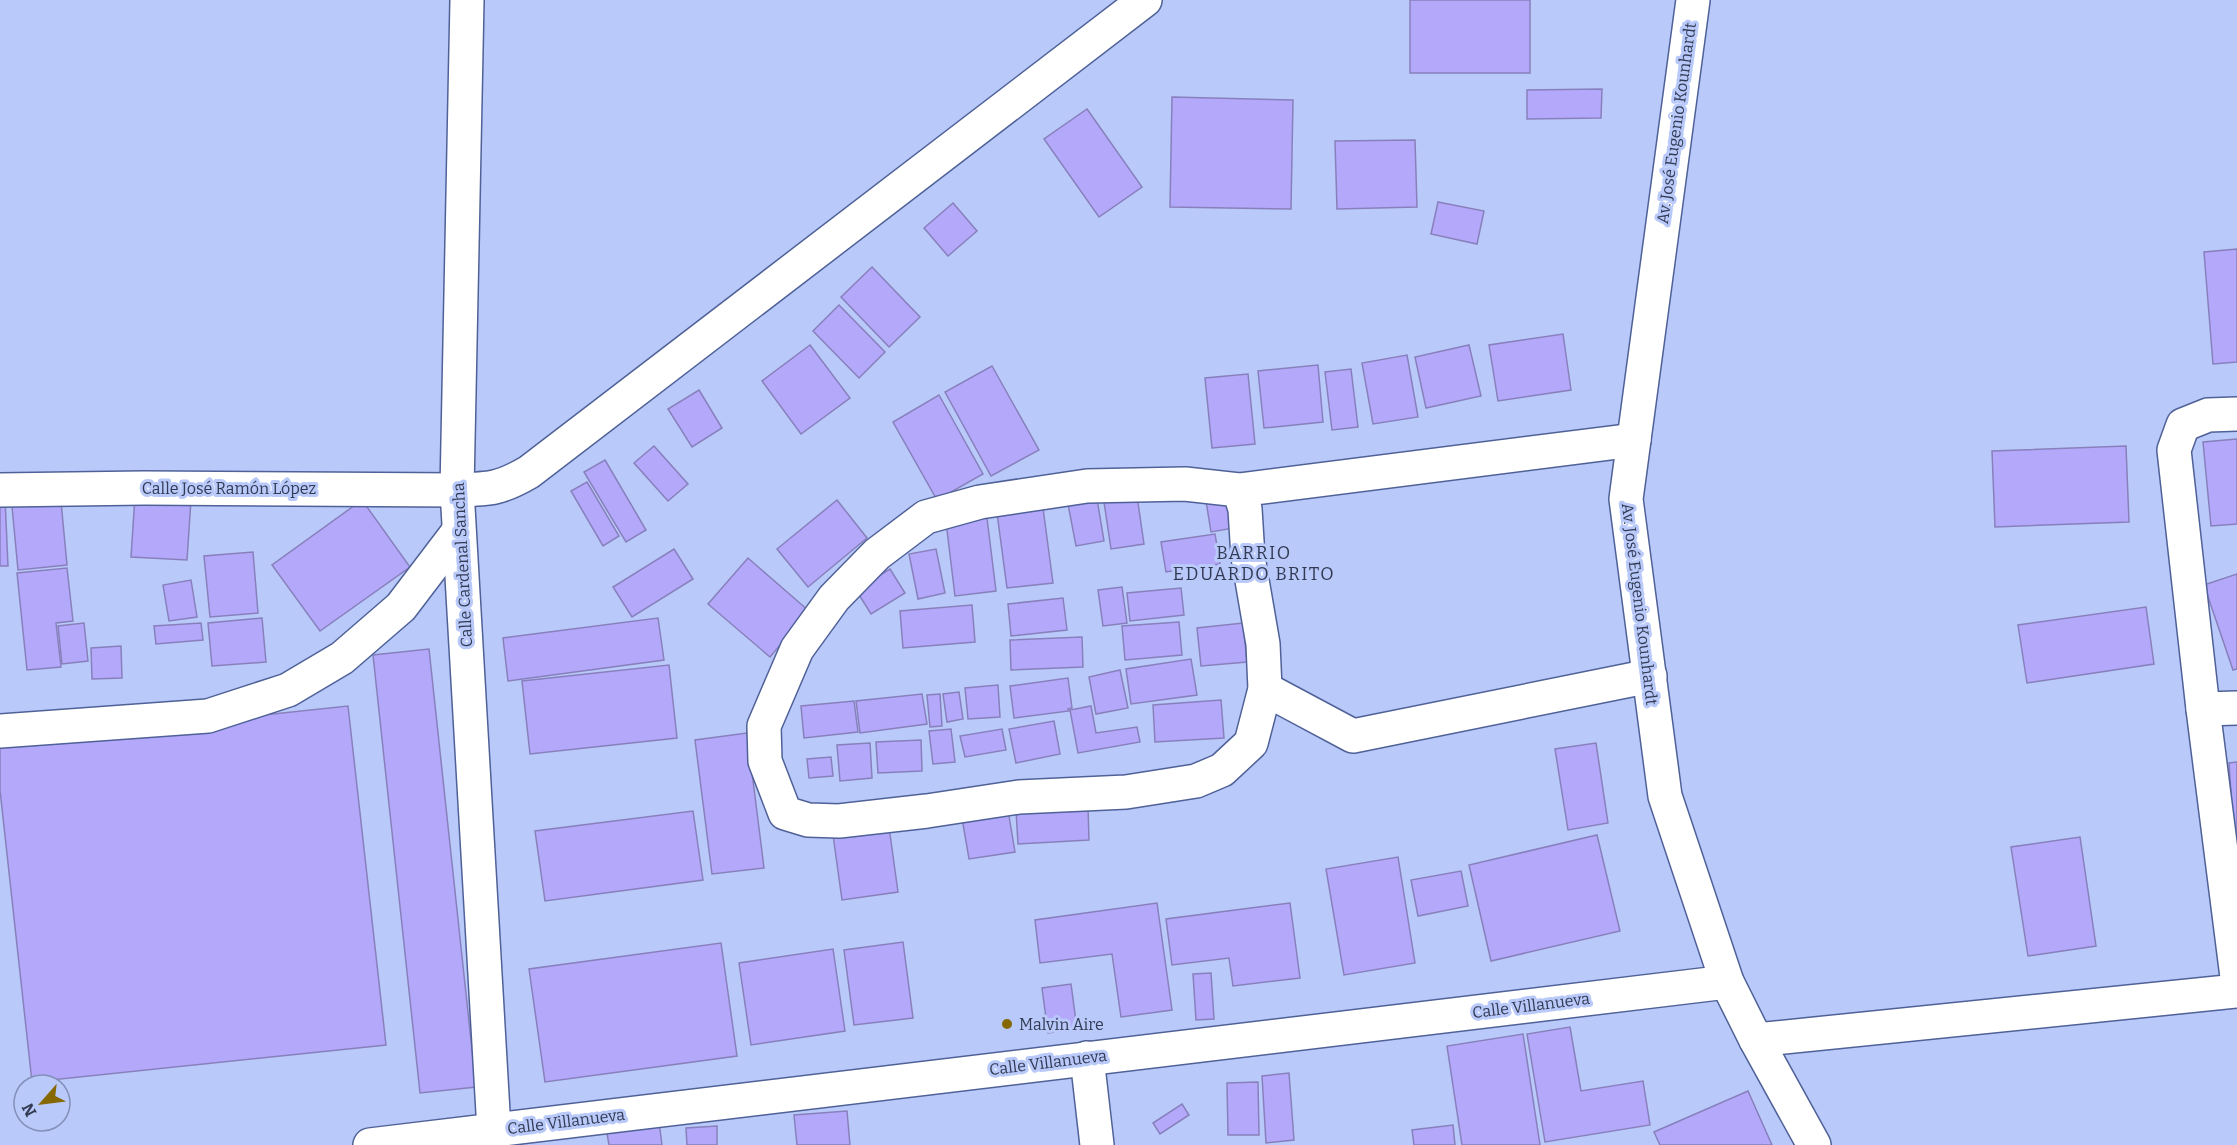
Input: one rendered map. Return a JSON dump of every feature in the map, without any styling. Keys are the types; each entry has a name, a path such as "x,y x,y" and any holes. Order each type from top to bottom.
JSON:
{"street":[{"name":"Calle Cardenal Sancha","path":"467,0 458,532 494,1130"},
{"name":"Calle José Ramón López","path":"0,490 485,489 507,485 529,472 1145,0"},
{"name":"Av. José Eugenio Kounhardt","path":"1693,0 1626,499 1665,796 1727,982 1814,1145"},
{"path":"2237,414 2208,415 2183,425 2174,450 2203,709 2237,977"},
{"path":"1239,490 1245,509 1248,557 1263,644 1265,689 1251,743 1222,770 1196,781 1126,792 1019,797 927,811 840,820 808,820 786,813 765,761 764,726 797,649 834,598 877,554 926,517 980,502 1087,486 1185,484 1239,490 1634,440"},
{"path":"0,731 208,716 288,690 342,658 401,607 458,532"},
{"path":"1265,689 1353,736 1650,676"},
{"path":"2203,709 2237,708"},
{"name":"Calle Villanueva","path":"370,1145 1727,982"},
{"path":"1756,1040 2237,992"},
{"path":"1087,1058 1097,1145"}],"building":[{"path":"1410,0 1530,0 1530,73 1410,73"},
{"path":"1602,89 1601,118 1527,119 1527,90"},
{"path":"1172,97 1293,100 1291,209 1170,207"},
{"path":"1087,109 1142,187 1099,217 1044,139"},
{"path":"1415,140 1417,207 1337,209 1335,141"},
{"path":"1438,202 1484,211 1477,244 1431,234"},
{"path":"953,203 977,231 948,256 924,228"},
{"path":"2237,249 2237,362 2213,364 2204,252"},
{"path":"872,267 920,317 889,347 841,297"},
{"path":"839,305 885,352 859,378 813,331"},
{"path":"1563,334 1571,390 1498,401 1489,345"},
{"path":"810,345 850,398 801,434 762,381"},
{"path":"1469,345 1481,396 1426,408 1415,357"},
{"path":"1407,355 1418,417 1373,424 1362,363"},
{"path":"1318,365 1323,422 1264,428 1258,371"},
{"path":"992,366 1039,450 991,476 945,392"},
{"path":"1351,369 1358,427 1332,430 1325,372"},
{"path":"1248,374 1255,444 1212,448 1205,378"},
{"path":"699,390 722,428 692,447 668,409"},
{"path":"939,395 983,474 937,500 893,422"},
{"path":"2237,439 2237,524 2211,526 2203,442"},
{"path":"654,446 688,484 668,501 634,463"},
{"path":"2126,446 2129,522 1995,527 1992,451"},
{"path":"605,460 646,530 626,542 584,472"},
{"path":"587,482 619,536 603,546 571,491"},
{"path":"60,491 67,565 18,570 11,496"},
{"path":"135,496 191,500 187,560 131,557"},
{"path":"1137,496 1144,544 1111,549 1104,502"},
{"path":"1229,497 1234,528 1211,532 1206,501"},
{"path":"5,498 8,566 0,566 0,499"},
{"path":"1097,499 1104,541 1076,546 1068,504"},
{"path":"362,500 410,567 320,631 272,565"},
{"path":"837,500 867,538 808,587 777,549"},
{"path":"1043,508 1053,583 1007,588 997,513"},
{"path":"987,518 996,591 955,596 946,522"},
{"path":"1215,534 1220,564 1166,572 1161,542"},
{"path":"674,549 693,579 632,617 613,587"},
{"path":"936,549 945,593 918,599 909,554"},
{"path":"253,552 258,613 210,617 204,556"},
{"path":"748,558 809,611 770,657 708,604"},
{"path":"67,568 73,621 56,623 61,667 27,670 17,573"},
{"path":"890,569 905,593 871,614 856,590"},
{"path":"2237,574 2237,669 2233,670 2204,585"},
{"path":"191,580 197,617 169,621 163,585"},
{"path":"1122,587 1127,623 1103,626 1098,590"},
{"path":"1181,588 1184,615 1130,621 1127,593"},
{"path":"1063,598 1067,630 1011,636 1008,604"},
{"path":"972,605 975,642 903,648 900,611"},
{"path":"2146,607 2154,664 2027,683 2018,625"},
{"path":"262,618 266,662 212,666 208,623"},
{"path":"658,618 664,660 508,681 503,638"},
{"path":"1179,622 1182,655 1125,660 1122,626"},
{"path":"84,623 88,661 62,664 58,626"},
{"path":"201,623 203,640 156,644 154,626"},
{"path":"1243,623 1247,662 1201,666 1197,628"},
{"path":"1082,637 1083,667 1011,670 1010,640"},
{"path":"121,646 122,678 92,679 91,648"},
{"path":"429,649 476,1087 420,1093 373,655"},
{"path":"1191,659 1197,695 1131,704 1126,669"},
{"path":"669,665 677,738 530,754 522,681"},
{"path":"1120,670 1128,708 1096,714 1089,677"},
{"path":"1068,678 1072,708 1068,709 1069,711 1014,718 1010,686"},
{"path":"998,685 1000,717 968,719 965,688"},
{"path":"959,692 963,719 947,722 943,694"},
{"path":"922,694 927,724 860,733 856,701"},
{"path":"940,694 942,726 930,727 927,695"},
{"path":"1221,700 1224,738 1155,742 1153,705"},
{"path":"854,701 858,732 804,738 801,706"},
{"path":"348,706 386,1045 72,1078 72,1073 31,1073 0,790 0,743"},
{"path":"1091,706 1096,733 1137,727 1140,742 1078,753 1070,710"},
{"path":"1054,721 1060,754 1016,763 1009,729"},
{"path":"951,729 955,762 933,764 929,731"},
{"path":"1002,729 1006,750 965,757 960,736"},
{"path":"747,733 764,868 712,874 695,740"},
{"path":"921,740 922,771 878,773 876,742"},
{"path":"870,743 872,778 840,781 837,745"},
{"path":"1596,743 1608,823 1568,830 1555,749"},
{"path":"831,757 833,776 809,778 807,759"},
{"path":"2237,762 2237,837 2234,837 2229,763"},
{"path":"1088,807 1089,840 1018,844 1016,810"},
{"path":"1008,810 1015,852 969,859 962,818"},
{"path":"693,811 703,880 545,901 535,831"},
{"path":"889,827 898,892 842,900 833,835"},
{"path":"1597,835 1620,931 1491,961 1469,865"},
{"path":"2080,837 2096,946 2028,956 2011,847"},
{"path":"1398,857 1415,963 1344,975 1326,869"},
{"path":"1461,871 1468,906 1418,916 1411,880"},
{"path":"1157,903 1172,1010 1121,1017 1112,954 1040,963 1035,920"},
{"path":"1290,903 1300,978 1233,986 1229,958 1172,965 1166,919"},
{"path":"903,942 913,1018 854,1025 844,950"},
{"path":"721,943 737,1056 545,1082 529,969"},
{"path":"833,949 845,1031 751,1045 739,963"},
{"path":"1211,973 1214,1019 1196,1020 1193,974"},
{"path":"1071,984 1077,1029 1048,1033 1042,988"},
{"path":"1570,1027 1581,1091 1643,1081 1650,1125 1545,1142 1527,1034"},
{"path":"1523,1034 1540,1145 1462,1145 1447,1046"},
{"path":"1289,1073 1294,1140 1266,1143 1262,1076"},
{"path":"1258,1082 1259,1135 1228,1135 1227,1083"},
{"path":"1748,1091 1772,1145 1660,1145 1654,1132"},
{"path":"1182,1104 1189,1115 1160,1134 1153,1123"},
{"path":"847,1111 850,1145 797,1145 794,1115"},
{"path":"659,1122 662,1145 609,1145 606,1128"},
{"path":"1453,1125 1455,1145 1414,1145 1412,1130"},
{"path":"717,1126 717,1145 687,1145 686,1128"}],"place":[{"name":"Malvin Aire","path":"1007,1024"}],"district":[{"name":"BARRIO EDUARDO BRITO","path":"1254,563"}]}
